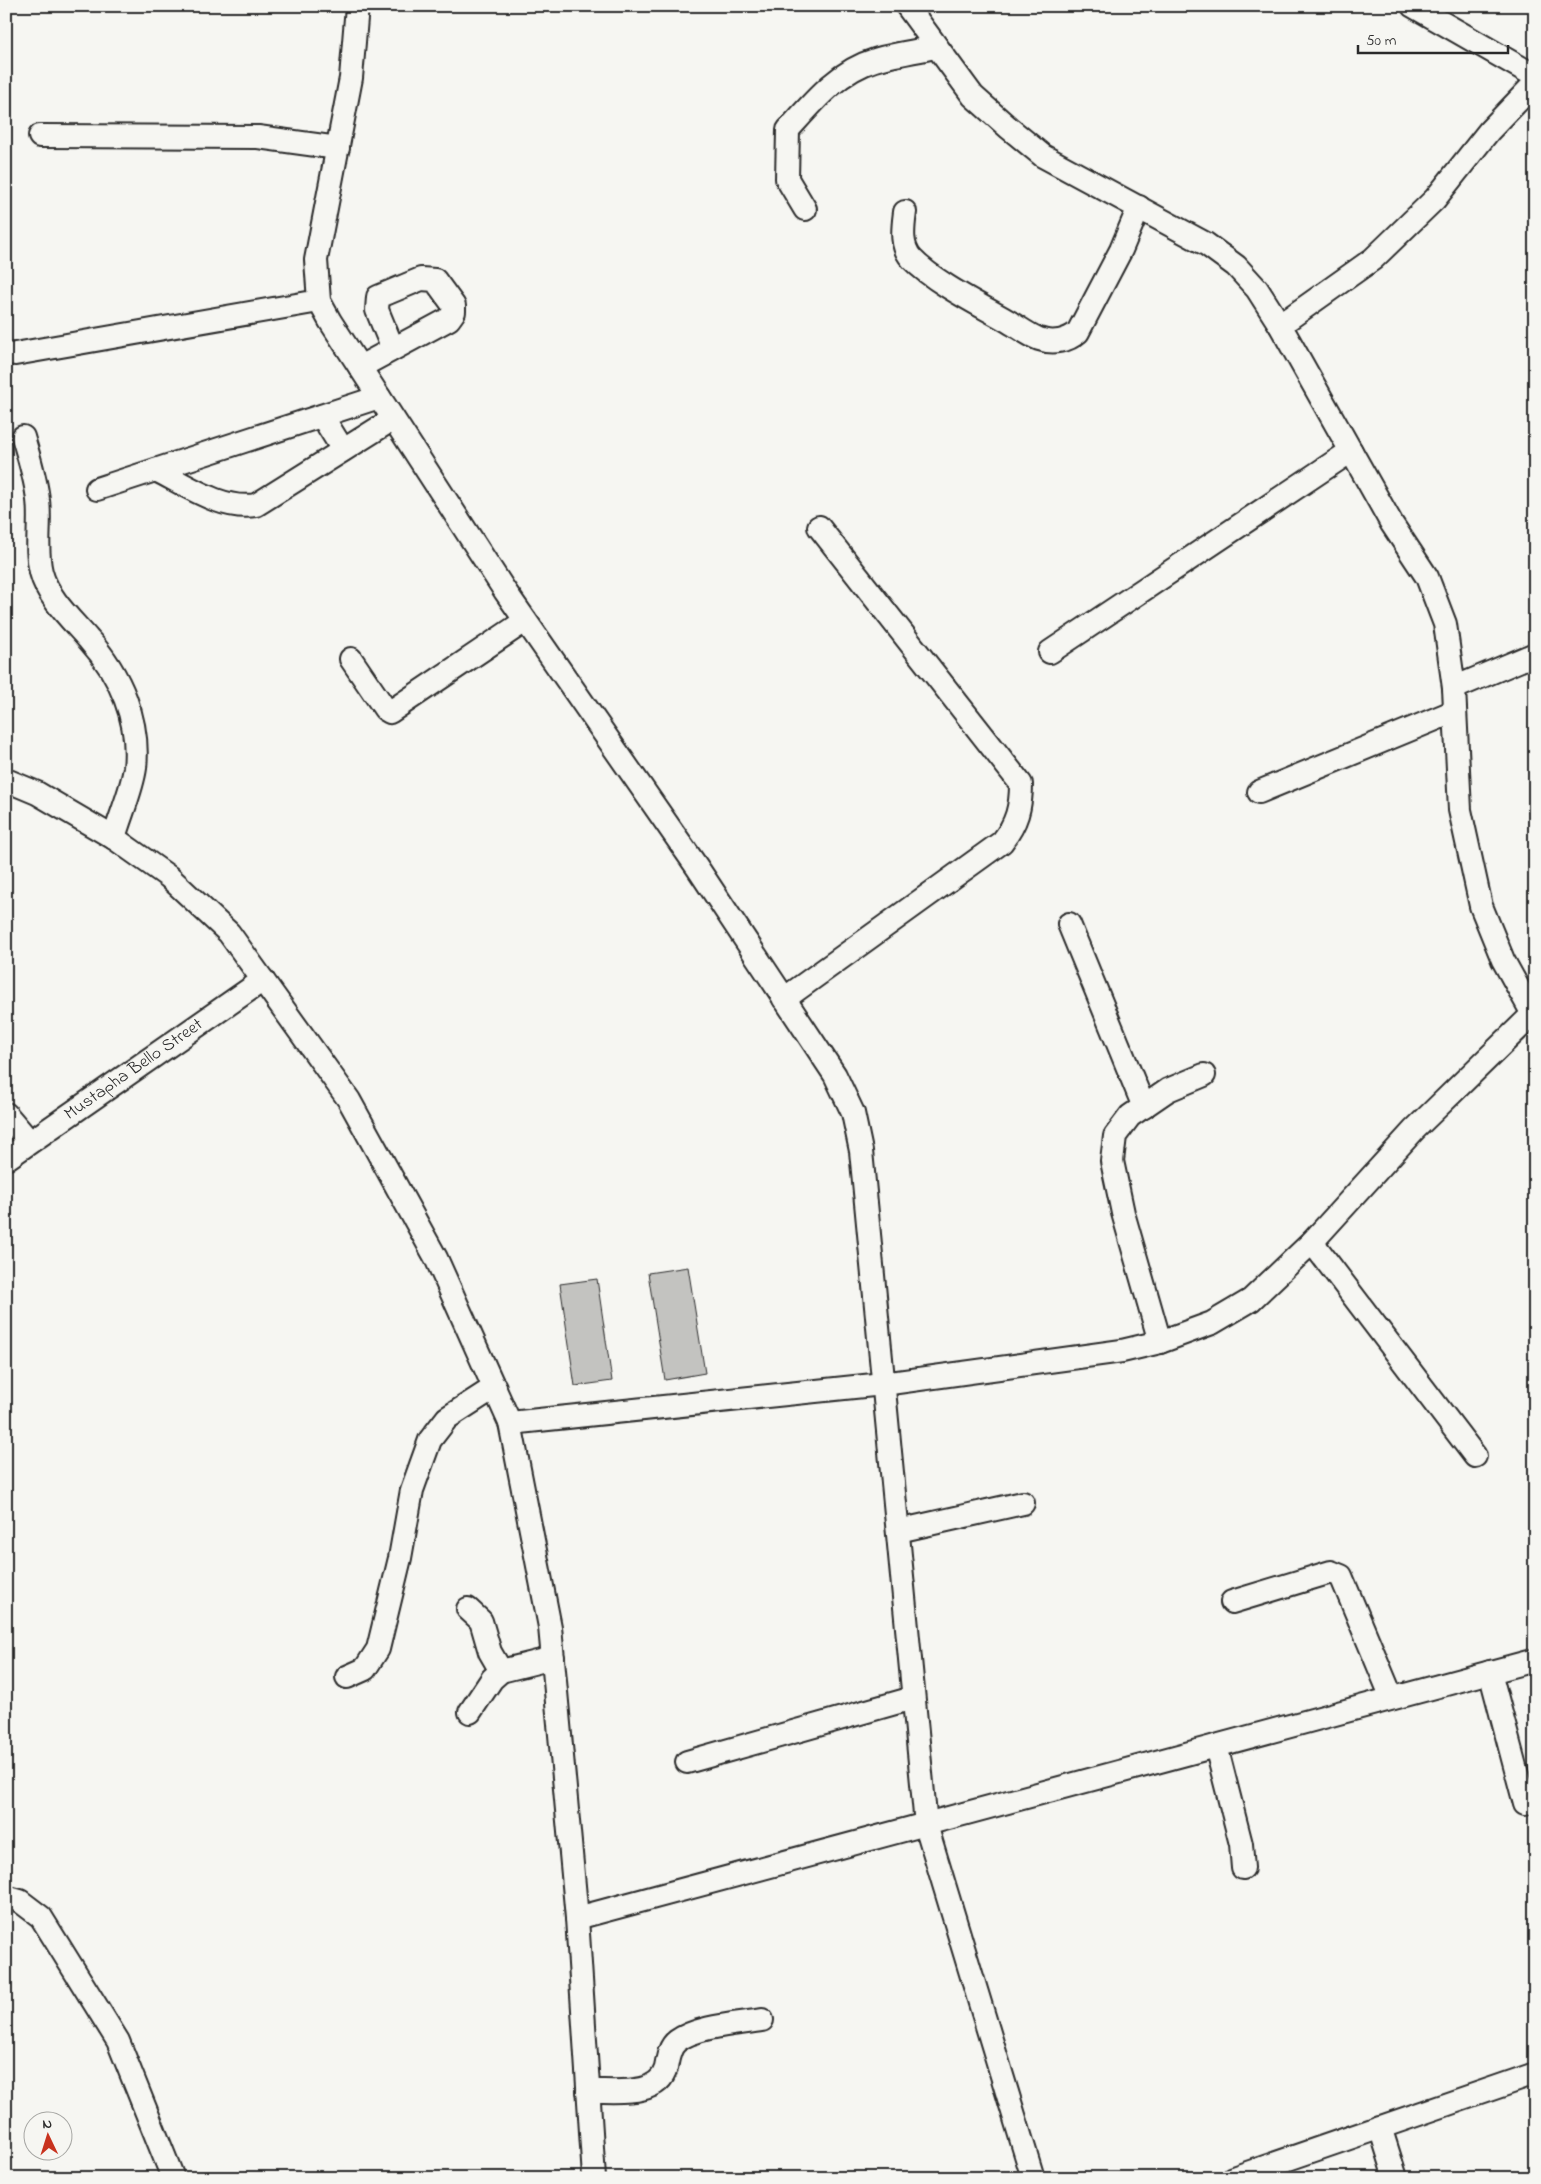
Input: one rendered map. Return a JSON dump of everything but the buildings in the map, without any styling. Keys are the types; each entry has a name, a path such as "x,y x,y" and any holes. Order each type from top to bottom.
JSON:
{"street":[{"path":"357,6 351,78 316,260 319,300 379,398 525,621 697,867 834,1075 853,1113 861,1151 926,1824 1033,2178"},
{"path":"510,1423 883,1384 1122,1351 1160,1342 1212,1323 1251,1300 1312,1242 1414,1130 1534,1016 1503,960 1481,906 1460,810 1454,688 1445,624 1427,577 1392,524 1280,325 1257,289 1236,266 1206,244 1036,150 974,96 907,6"},
{"path":"1413,6 1535,76"},
{"path":"806,209 787,179 788,130 818,96 847,73 874,60 936,47"},
{"path":"1280,325 1373,259 1435,199 1489,131 1535,83"},
{"path":"40,136 258,137 338,148"},
{"path":"904,212 902,232 904,245 912,259 953,290 1040,340 1060,342 1071,339 1078,332 1121,250 1139,207"},
{"path":"15,354 319,300"},
{"path":"360,367 393,349"},
{"path":"97,489 379,398"},
{"path":"322,416 343,450"},
{"path":"156,470 230,505 244,507 256,505 393,419"},
{"path":"22,437 32,468 39,500 38,534 41,573 58,605 97,648 124,689 133,728 135,768 114,838"},
{"path":"1050,652 1351,451"},
{"path":"784,999 1002,842 1012,829 1021,807 1021,784 819,527"},
{"path":"351,659 385,709 390,712 525,621"},
{"path":"1454,688 1535,654"},
{"path":"1259,792 1455,711"},
{"path":"6,780 37,793 114,838 169,877 229,934 349,1100 436,1258 510,1423 550,1627 577,1918 594,2178"},
{"path":"1069,924 1144,1106"},
{"name":"Mustapha Bello Street","path":"6,1160 29,1141 263,980"},
{"path":"1160,1342 1123,1213 1112,1160 1115,1136 1130,1116 1144,1106 1168,1090 1204,1075"},
{"path":"6,1114 29,1141"},
{"path":"1312,1242 1475,1456"},
{"path":"346,1677 365,1669 378,1649 400,1558 412,1490 430,1440 447,1418 494,1387"},
{"path":"898,1531 1023,1503"},
{"path":"1232,1602 1331,1572 1341,1576 1392,1698"},
{"path":"468,1608 481,1621 490,1652 501,1671"},
{"path":"470,1712 492,1679 501,1671 553,1658"},
{"path":"577,1918 1535,1660"},
{"path":"1490,1672 1525,1804"},
{"path":"687,1762 913,1698"},
{"path":"1216,1746 1241,1844 1243,1868"},
{"path":"6,1897 20,1901 41,1917 118,2041 173,2178"},
{"path":"588,2091 644,2089 658,2083 675,2042 686,2035 762,2020"},
{"path":"1233,2178 1535,2074"},
{"path":"1380,2127 1396,2178"}]}
